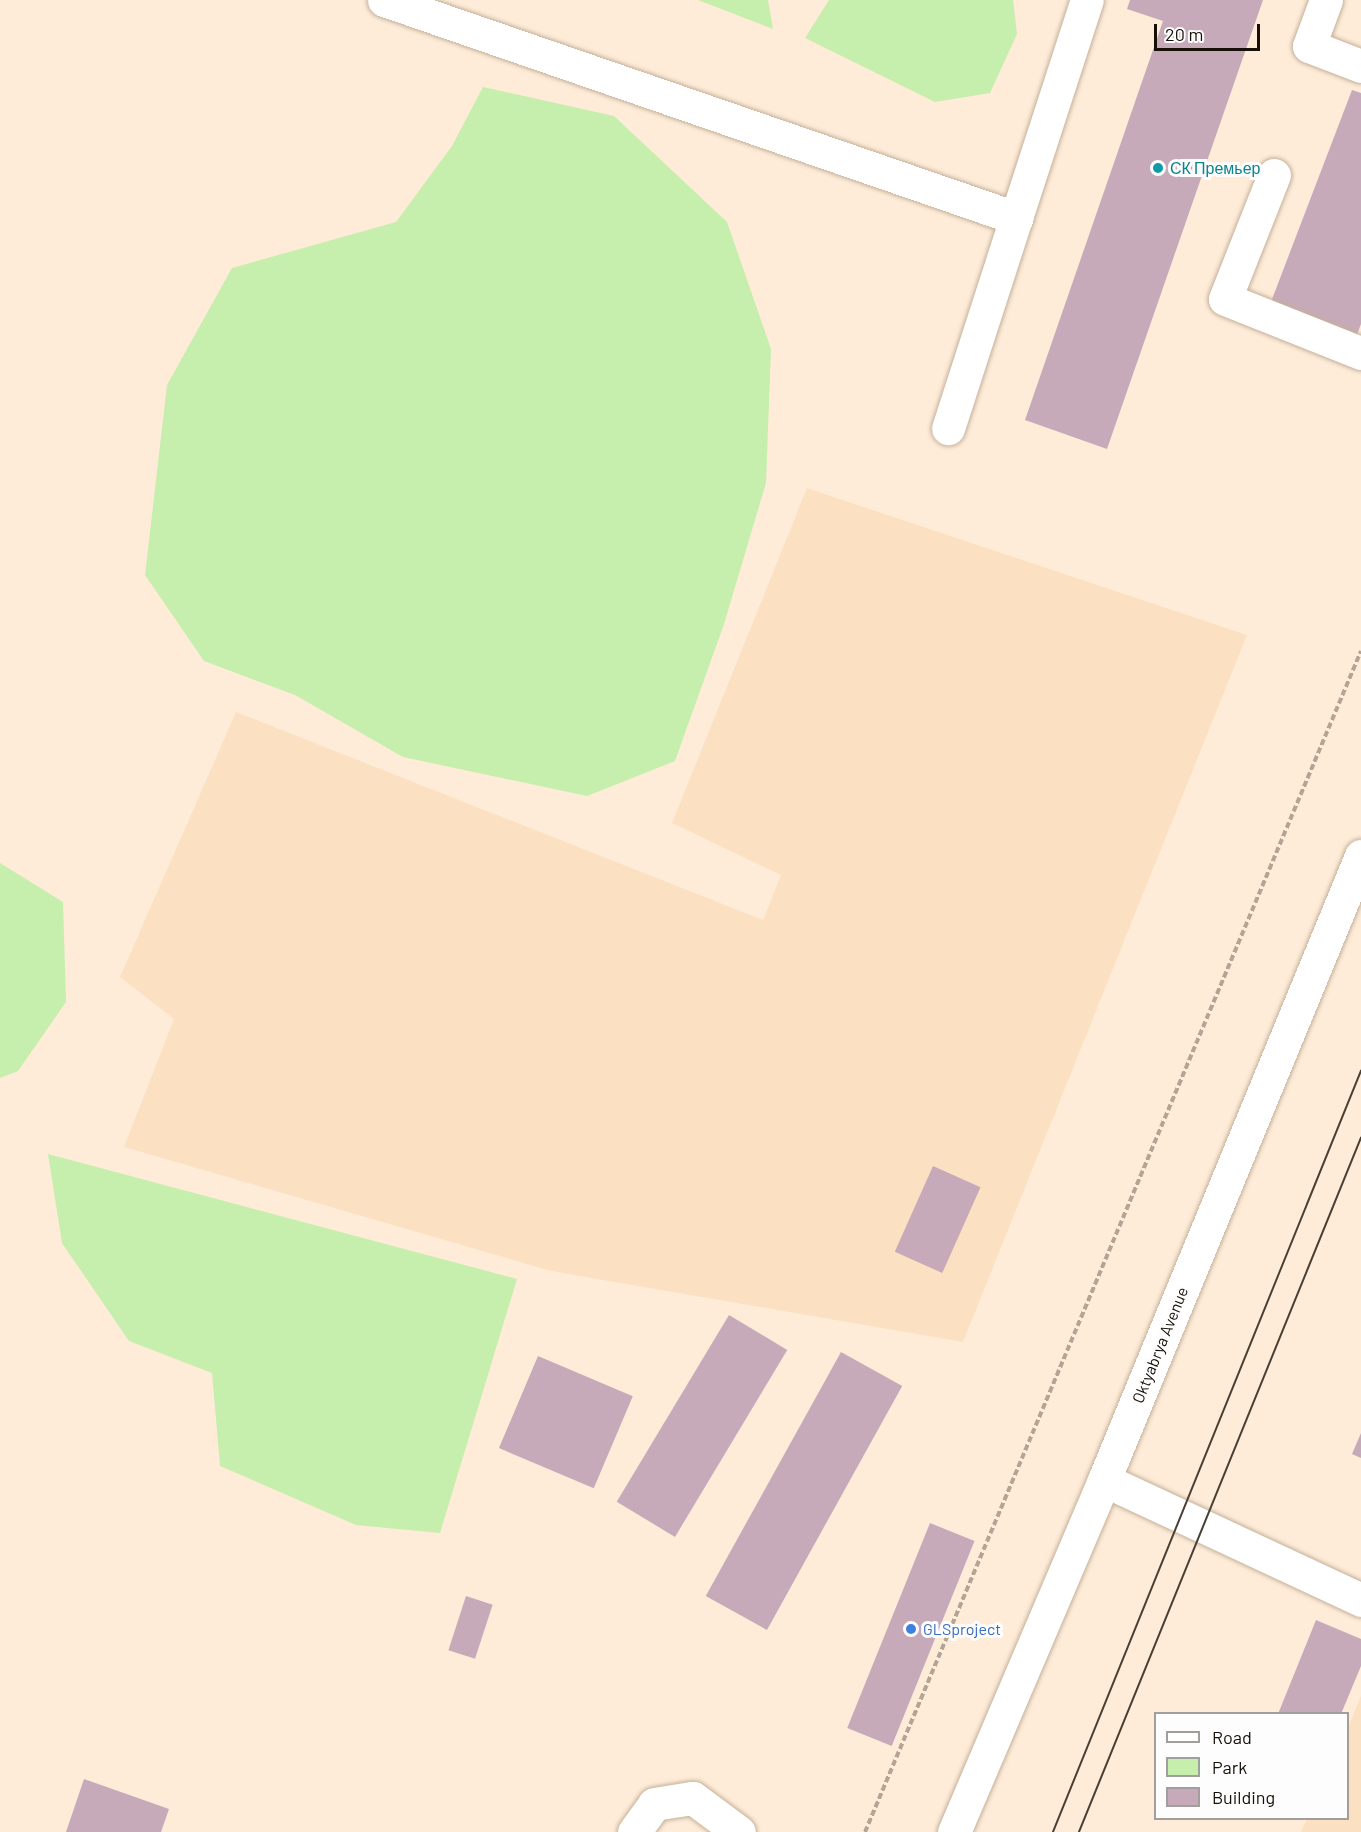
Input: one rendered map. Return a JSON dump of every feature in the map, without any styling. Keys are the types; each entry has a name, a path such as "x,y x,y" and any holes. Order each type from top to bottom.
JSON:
{"street":[{"path":"384,0 1016,218"},
{"path":"948,428 1087,0"},
{"path":"1326,0 1309,46 1361,66"},
{"path":"1274,175 1225,299 1361,353"},
{"name":"Oktyabrya Avenue","path":"954,1832 1104,1480 1361,856"},
{"path":"1104,1480 1361,1600"},
{"path":"634,1832 654,1804 693,1798 739,1832"}],"path":[{"path":"865,1832 1361,651"}],"shaded area":[{"path":"807,488 1247,635 963,1342 551,1271 124,1147 174,1019 120,977 236,712 763,920 781,875 672,823"},
{"path":"1361,1696 1361,1832 1301,1832 1307,1820 1349,1820 1349,1725"}],"green space":[{"path":"698,0 768,0 773,29"},
{"path":"829,0 1013,0 1017,34 990,93 935,102 805,38"},
{"path":"483,87 614,116 727,222 771,349 766,483 724,624 675,761 587,796 403,757 295,695 204,661 145,575 167,385 232,268 396,222 452,146"},
{"path":"0,863 63,902 66,1002 18,1071 0,1078"},
{"path":"48,1154 517,1279 440,1533 356,1525 220,1466 212,1373 129,1341 62,1243"}],"building":[{"name":"СК Премьер","path":"1130,0 1263,0 1107,449 1025,420 1163,21 1127,9"},
{"path":"1352,90 1361,93 1361,324 1355,340 1269,307"},
{"path":"933,1166 981,1187 942,1273 895,1252"},
{"path":"729,1315 787,1350 675,1537 617,1502"},
{"path":"841,1352 902,1386 767,1630 706,1596"},
{"path":"538,1356 633,1396 594,1488 499,1448"},
{"path":"1361,1433 1361,1458 1352,1454"},
{"path":"930,1523 975,1541 892,1746 847,1728"},
{"path":"466,1596 493,1605 475,1659 448,1650"},
{"path":"1316,1620 1361,1639 1361,1666 1342,1712 1279,1712"},
{"path":"84,1779 169,1809 161,1832 66,1832"}],"tram line":[{"path":"1053,1832 1361,1071"},
{"path":"1079,1832 1361,1138"}],"place":[{"name":"СК Премьер","path":"1158,168"},
{"name":"GLSproject","path":"911,1629"}]}
